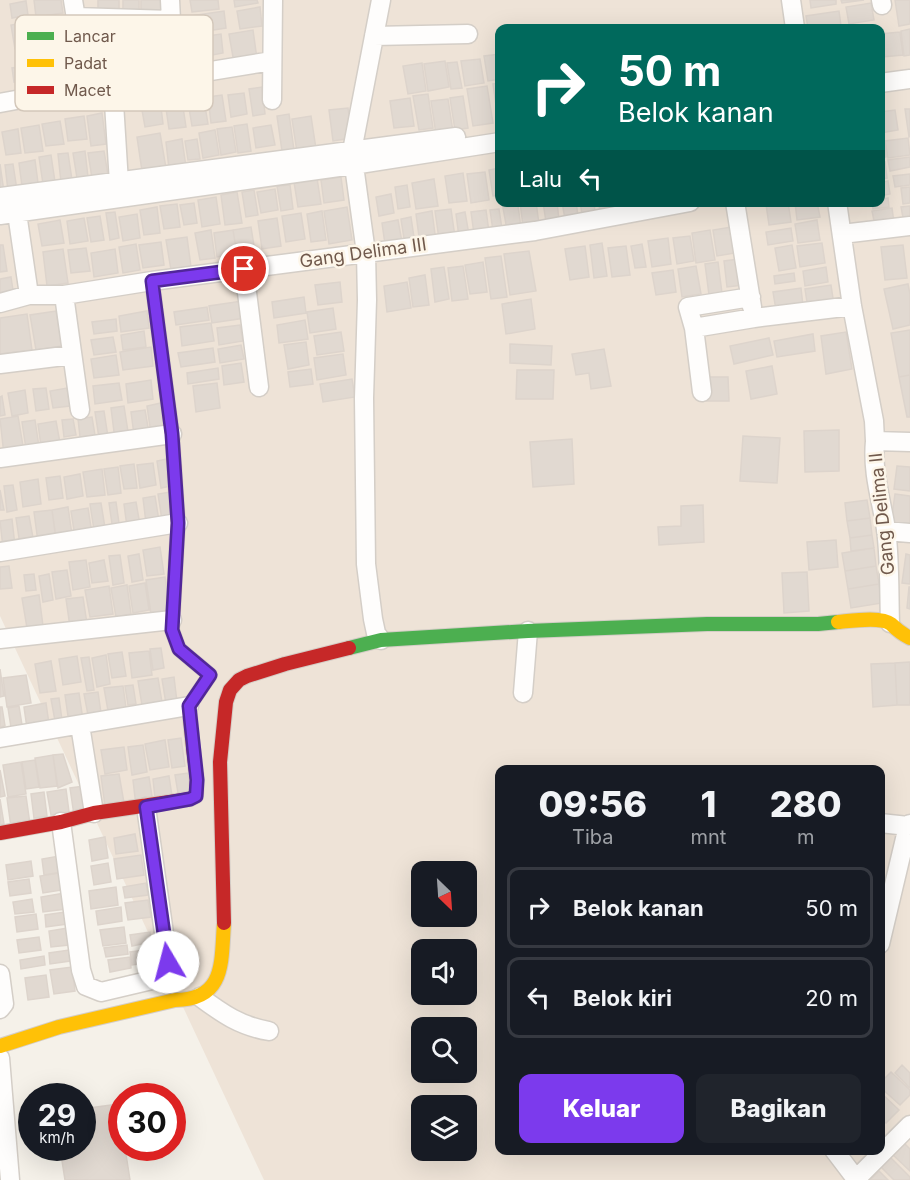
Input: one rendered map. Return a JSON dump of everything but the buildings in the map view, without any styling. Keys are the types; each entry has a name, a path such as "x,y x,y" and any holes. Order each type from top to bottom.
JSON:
{"street":[{"path":"170,0 171,15"},
{"path":"272,100 273,0"},
{"path":"381,0 352,158 366,253 364,398 366,564 373,619 376,633 381,640"},
{"path":"791,0 794,24"},
{"path":"75,9 127,15"},
{"path":"374,36 468,34"},
{"path":"213,71 272,61"},
{"path":"885,69 910,66"},
{"path":"885,82 910,79"},
{"path":"0,103 15,100"},
{"path":"114,111 119,183"},
{"path":"29,295 8,214 352,158 495,132"},
{"path":"0,197 495,143"},
{"name":"Gang Delima III","path":"0,303 29,295 64,295 152,281 535,231 663,207"},
{"path":"736,207 754,318"},
{"name":"Gang Delima II","path":"838,207 852,306 874,421 873,460 886,531 890,623"},
{"path":"842,234 910,226"},
{"path":"244,269 259,387"},
{"path":"152,281 172,434 178,523 172,620 174,642 179,649 230,690"},
{"path":"64,295 80,410"},
{"path":"702,392 694,328 688,308 750,297"},
{"path":"694,328 852,306"},
{"path":"0,364 72,355"},
{"path":"0,458 172,434"},
{"path":"875,441 910,442"},
{"path":"0,552 178,523"},
{"path":"886,531 910,533"},
{"path":"0,639 172,620"},
{"path":"0,1046 59,1027 175,1000 200,997 214,984 221,967 224,923 220,762 226,702 230,690 239,680 260,672 381,640 528,631 706,624 818,624 859,620 881,620 890,623 895,630 910,638"},
{"path":"523,693 528,631"},
{"path":"0,833 62,822 94,813 146,807 196,796 197,780 189,706 210,675"},
{"path":"0,738 189,706"},
{"path":"80,725 94,813"},
{"path":"62,822 81,970 86,986 101,992 152,980 161,974 168,962 146,807"},
{"path":"885,823 909,825 885,923"},
{"path":"0,974 4,1004 0,1009"},
{"path":"200,997 232,1019 269,1031"},
{"path":"0,1058 10,1180"},
{"path":"885,1150 910,1125"},
{"path":"838,1155 855,1180 880,1155"}],"shaded area":[{"path":"0,0 910,0 910,1180 264,1180 0,616"}],"traffic: fast":[{"path":"349,648 381,640 528,631 707,624 838,622"}],"traffic: slow":[{"path":"152,281 172,434 178,523 172,630 179,649 210,675 189,706 193,747"},
{"path":"838,622 880,620 891,624 910,638"},
{"path":"0,1046 59,1027 192,998 204,993 218,976 224,923"}],"traffic: jam":[{"path":"224,923 220,762 226,702 230,690 239,680 247,676 349,648"},
{"path":"0,833 61,822 94,813 190,799 196,796 197,780 193,747"}],"route":[{"path":"168,962 146,807 196,796 198,790 189,706 210,675 179,649 174,642 172,630 178,523 172,434 152,281 244,269"}]}
